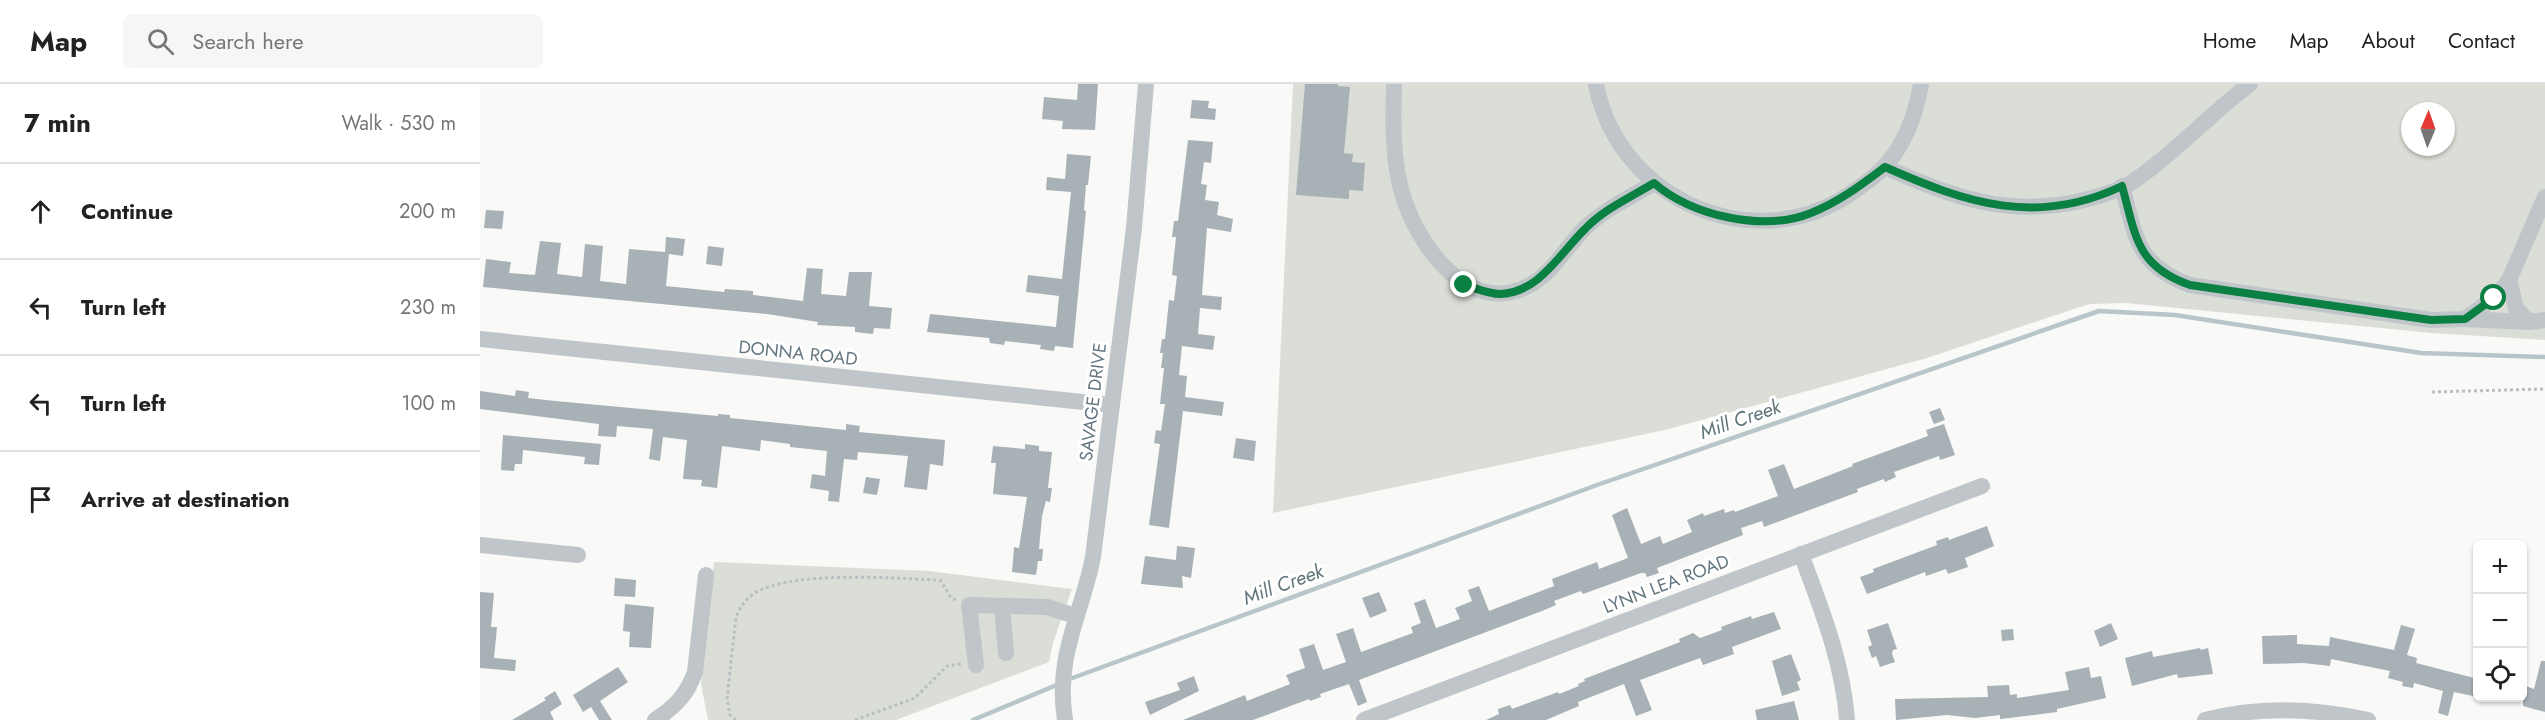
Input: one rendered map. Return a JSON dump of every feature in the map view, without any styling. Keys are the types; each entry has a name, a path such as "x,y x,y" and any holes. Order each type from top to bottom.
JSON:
{"street":[{"name":"SAVAGE DRIVE","path":"1065,720 1061,698 1067,644 1089,582 1094,557 1134,228 1146,84"},
{"path":"1394,84 1393,145 1402,194 1418,229 1440,264 1464,285 1500,294 1526,288 1540,278 1586,227 1611,208 1654,183"},
{"path":"1596,84 1600,105 1617,143 1638,169 1654,183 1694,208 1730,219 1770,221 1809,214 1846,196 1885,167 1916,111 1921,84"},
{"path":"1885,167 1936,190 1973,201 2036,209 2070,204 2105,194 2137,179 2250,84"},
{"path":"2122,186 2140,248 2154,266 2170,278 2190,285 2431,320 2537,321"},
{"path":"2465,319 2494,298 2509,280 2545,197"},
{"path":"2509,280 2516,308 2537,321"},
{"name":"DONNA ROAD","path":"480,339 1112,405"},
{"name":"LYNN LEA ROAD","path":"1364,720 1982,486"},
{"path":"480,545 578,555"},
{"path":"1801,554 1839,666 1847,720"},
{"path":"656,720 676,705 691,684 695,672 706,575"},
{"path":"976,664 969,605 1047,607 1076,616"},
{"path":"1002,606 1006,653"},
{"path":"2205,720 2227,714 2273,710 2309,711 2368,720"}],"path":[{"path":"2432,392 2545,389"},
{"path":"736,720 730,715 727,699 736,617 741,605 753,594 776,584 820,579 848,577 935,580 946,587 951,598 969,605"},
{"path":"855,720 915,698 947,666 976,664"}],"shaded area":[{"path":"1293,84 2545,84 2545,340 2432,333 2126,303 2089,304 1927,358 1665,430 1273,513"},
{"path":"714,562 929,571 1072,589 1053,643 1049,662 896,720 708,720 701,684"}],"building":[{"path":"1078,84 1098,84 1095,130 1062,129 1063,121 1042,119 1044,97 1077,100"},
{"path":"1305,84 1338,84 1338,86 1350,87 1344,153 1353,154 1352,162 1365,163 1363,191 1349,190 1349,199 1296,195"},
{"path":"1192,100 1209,101 1208,108 1216,109 1215,120 1190,118"},
{"path":"1188,140 1213,142 1211,163 1204,162 1201,184 1207,185 1205,200 1219,202 1217,215 1233,219 1231,232 1207,228 1202,295 1222,297 1221,310 1200,308 1198,334 1215,336 1213,350 1182,346 1179,375 1187,376 1185,397 1224,402 1222,416 1183,411 1169,528 1149,525 1160,444 1154,443 1156,430 1161,431 1165,404 1160,404 1164,368 1161,368 1163,353 1160,353 1162,339 1165,339 1169,300 1174,301 1177,276 1172,275 1176,237 1172,237 1174,221 1178,221"},
{"path":"1067,154 1091,156 1088,185 1086,185 1084,210 1086,211 1073,348 1055,346 1054,351 1040,349 1041,345 1005,341 1004,345 990,343 989,338 927,332 930,314 1056,327 1059,296 1026,292 1028,275 1062,279 1071,192 1046,190 1047,177 1065,179"},
{"path":"486,210 504,211 502,229 484,228"},
{"path":"666,237 685,239 683,256 669,254 666,286 724,292 725,289 753,291 753,295 803,301 807,268 823,269 821,294 846,296 849,272 872,272 869,306 892,308 890,329 874,328 873,334 855,332 855,327 817,325 818,322 767,314 483,287 486,259 511,262 509,273 535,275 540,241 561,243 557,274 582,277 585,244 603,246 600,281 626,284 629,249 665,252"},
{"path":"708,246 724,248 722,266 706,264"},
{"path":"516,390 529,392 528,398 718,416 718,414 730,415 730,418 846,430 846,424 860,426 859,432 945,440 943,466 930,464 927,490 904,487 908,456 858,452 857,460 844,459 839,502 828,501 829,491 810,488 812,474 825,476 827,451 790,447 790,444 761,440 760,451 722,446 717,488 701,486 702,480 683,479 687,440 663,437 660,461 649,459 653,429 617,426 616,437 598,436 599,424 480,409 480,391 515,396"},
{"path":"1940,408 1945,420 1934,424 1929,412"},
{"path":"1944,424 1955,455 1940,460 1939,456 1894,472 1896,477 1885,482 1884,479 1857,489 1858,492 1764,527 1762,521 1741,528 1743,535 1657,568 1659,573 1647,577 1645,573 1641,573 1583,594 1581,591 1554,601 1556,605 1542,611 1359,680 1367,702 1358,706 1349,684 1320,694 1321,697 1310,701 1309,699 1253,720 1183,720 1245,695 1247,701 1290,684 1286,675 1305,668 1299,649 1314,644 1323,670 1346,662 1336,634 1353,628 1361,652 1413,633 1411,627 1421,623 1414,603 1425,599 1436,628 1460,619 1455,608 1472,601 1468,590 1479,586 1489,611 1554,586 1552,579 1597,562 1599,569 1628,558 1612,515 1627,508 1641,544 1660,536 1663,544 1692,532 1687,520 1703,513 1704,516 1724,509 1725,513 1734,510 1735,512 1778,496 1768,470 1784,464 1794,489 1853,466 1852,464 1928,436 1926,430"},
{"path":"503,435 601,444 599,465 584,464 585,457 523,450 522,464 515,464 514,471 501,470"},
{"path":"1236,438 1256,441 1254,461 1233,458"},
{"path":"1025,444 1039,446 1039,451 1052,452 1048,488 1052,488 1050,502 1046,501 1042,516 1039,549 1043,549 1042,561 1038,561 1036,575 1012,572 1014,547 1019,548 1027,497 993,494 996,463 991,463 993,446 1025,449"},
{"path":"866,477 880,479 877,495 863,493"},
{"path":"1987,526 1994,546 1965,558 1968,567 1948,574 1946,569 1926,576 1925,572 1867,594 1860,577 1874,572 1873,569 1937,545 1936,541 1948,537 1949,540"},
{"path":"1177,546 1195,548 1191,578 1182,576 1183,588 1141,584 1145,556 1176,560"},
{"path":"615,578 636,580 635,597 614,596"},
{"path":"480,592 494,593 491,627 497,627 494,658 516,660 515,671 480,668"},
{"path":"1379,592 1387,611 1370,618 1362,598"},
{"path":"625,604 654,607 651,648 629,647 630,632 623,631"},
{"path":"1774,612 1781,629 1732,647 1734,654 1703,665 1700,658 1640,680 1652,710 1636,716 1624,684 1578,702 1579,706 1546,720 1486,720 1499,714 1498,709 1510,705 1512,709 1558,692 1559,694 1579,686 1578,684 1585,681 1584,679 1680,642 1679,639 1693,633 1700,638 1751,616 1752,619"},
{"path":"1888,623 1897,649 1893,650 1892,654 1895,662 1880,667 1876,656 1872,658 1868,647 1872,645 1867,630"},
{"path":"2111,623 2118,639 2100,647 2094,631"},
{"path":"2401,625 2415,629 2407,655 2417,658 2416,663 2473,678 2473,696 2454,692 2448,716 2438,713 2443,691 2414,683 2413,688 2402,686 2403,682 2388,678 2390,671 2331,659 2330,666 2304,663 2263,664 2262,636 2297,635 2297,644 2329,646 2330,637 2394,650"},
{"path":"2013,629 2014,640 2002,641 2001,630"},
{"path":"2200,648 2201,650 2208,648 2213,674 2178,678 2177,674 2132,686 2125,658 2152,651 2153,657"},
{"path":"1791,654 1801,680 1797,682 1800,690 1782,696 1772,661"},
{"path":"2541,661 2545,661 2545,712 2523,706 2523,702 2527,702 2527,686 2534,689"},
{"path":"618,667 628,682 600,701 612,720 599,720 591,707 583,712 573,695"},
{"path":"2089,667 2091,678 2101,676 2106,698 2057,709 2057,712 2000,719 2000,715 1975,718 1947,715 1896,720 1895,699 1988,697 1987,686 2009,685 2010,695 2017,694 2017,698 2069,690 2065,672"},
{"path":"1194,676 1199,691 1150,715 1145,702 1180,690 1177,683"},
{"path":"555,691 562,704 550,712 554,720 512,720 546,700 544,698"},
{"path":"1794,701 1799,720 1757,720 1755,710"}],"waterway":[{"name":"Mill Creek","path":"1067,680 1597,485 2099,311 2175,315 2421,353 2545,357"},
{"name":"Mill Creek","path":"973,720 1059,684"}],"route":[{"path":"1464,285 1500,294 1526,288 1540,278 1586,227 1611,208 1654,183 1694,208 1730,219 1770,221 1809,214 1846,196 1885,167 1936,190 1973,201 2036,209 2070,204 2105,194 2122,186 2140,248 2154,266 2170,278 2190,285 2431,320 2465,319 2494,298"}]}
